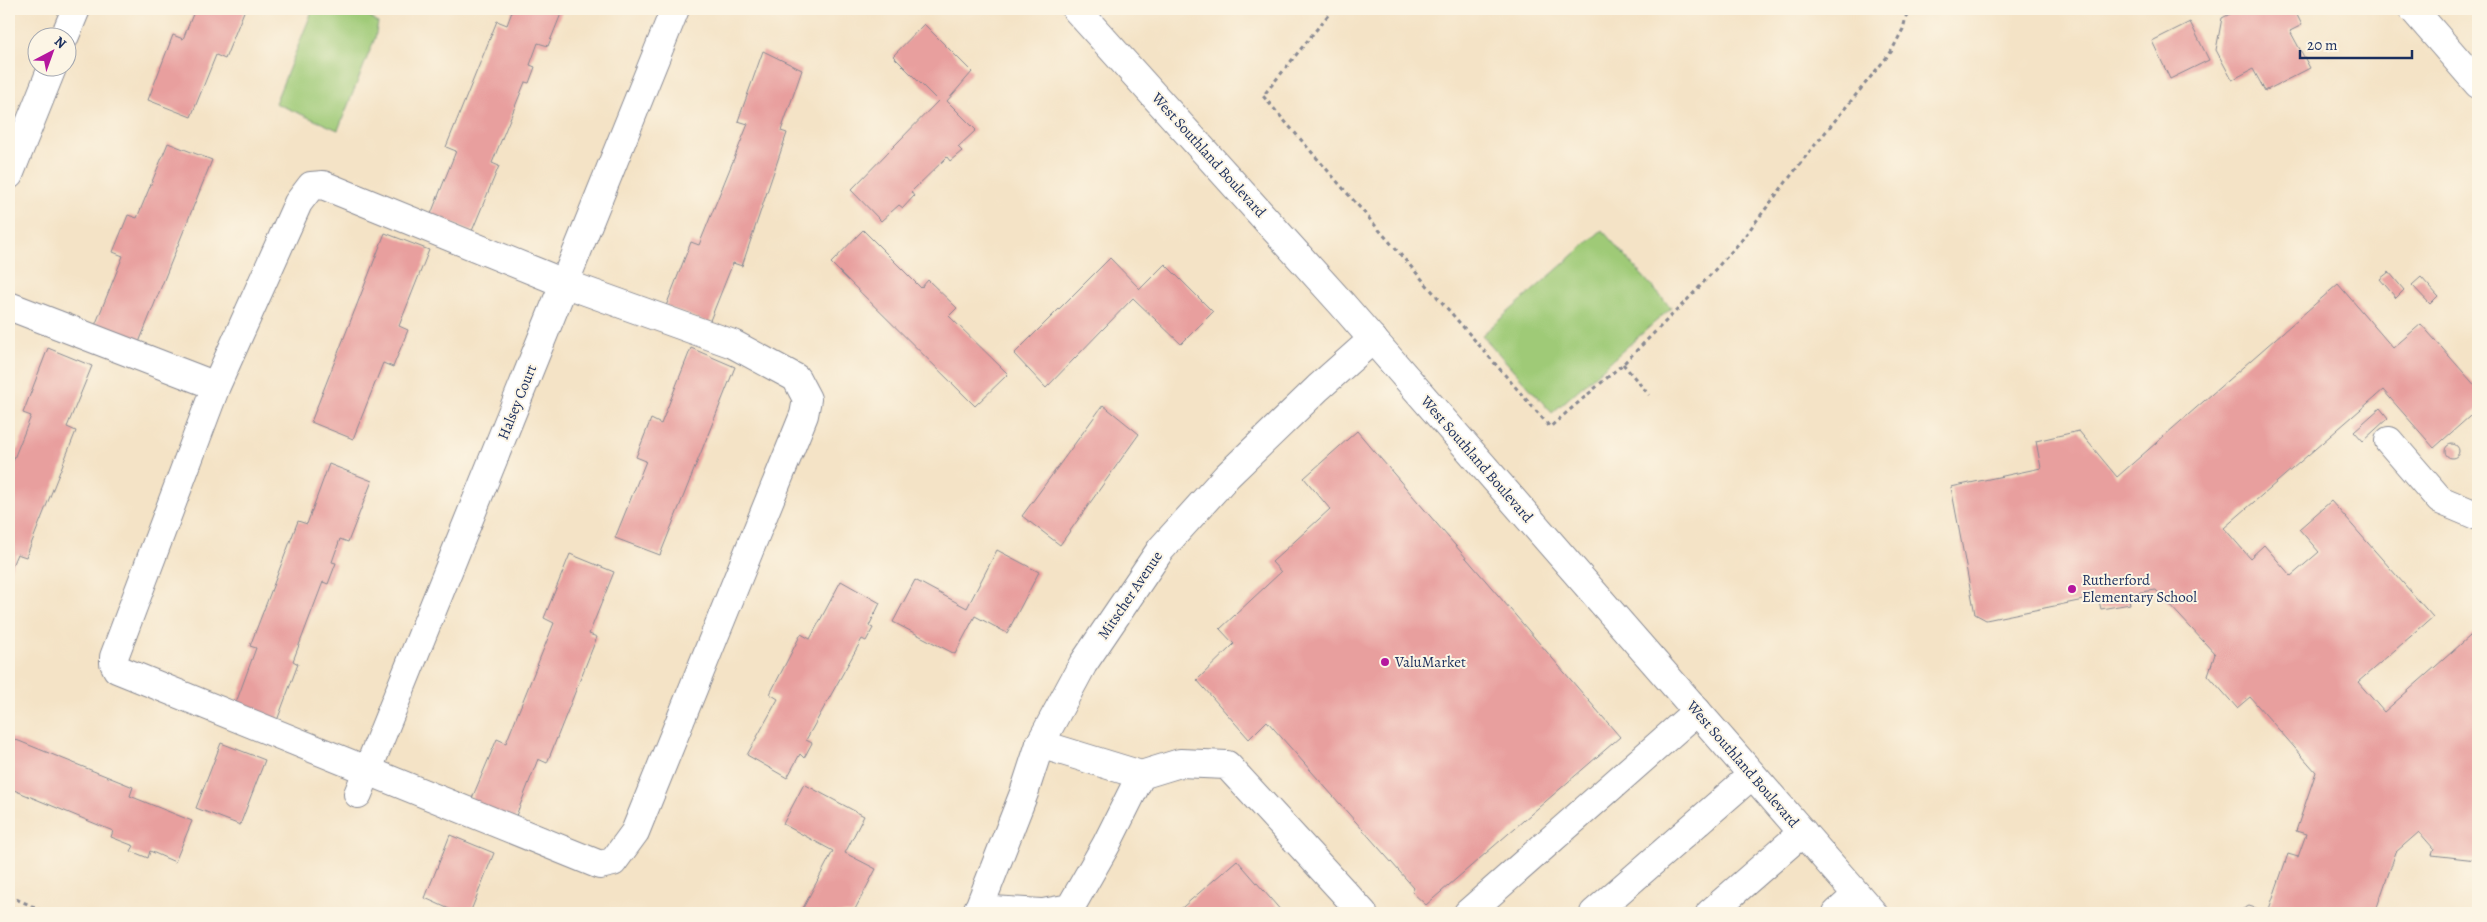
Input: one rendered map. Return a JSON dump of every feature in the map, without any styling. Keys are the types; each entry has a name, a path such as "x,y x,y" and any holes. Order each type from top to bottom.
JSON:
{"street":[{"path":"68,28 76,9"},
{"name":"Halsey Court","path":"362,781 566,284 675,9"},
{"name":"West Southland Boulevard","path":"1076,9 1373,339 1865,904"},
{"path":"2413,9 2478,84"},
{"path":"9,175 48,78"},
{"path":"323,185 566,284 733,344 796,378 807,399 804,415 639,823 624,850 613,862 600,865 362,781 117,669 114,657 216,386 298,203 311,186 323,185"},
{"path":"9,306 216,386"},
{"name":"Mitscher Avenue","path":"977,911 1024,793 1040,744 1083,664 1161,549 1227,476 1373,339"},
{"path":"2389,441 2440,500 2478,516"},
{"path":"1468,913 1697,711"},
{"path":"1040,744 1140,775 1180,763 1228,765 1363,913"},
{"path":"977,911 1042,913 1072,910 1140,775"},
{"path":"1594,913 1752,775"},
{"path":"1710,913 1803,832"},
{"path":"1837,913 1865,904"}],"path":[{"path":"1333,9 1263,96 1550,427 1623,364 1692,295 1741,241 1806,156 1890,52 1903,29 1908,9"},
{"path":"1623,364 1649,394"},
{"path":"9,896 48,913"}],"green space":[{"path":"313,9 347,10 363,14 378,23 375,38 338,130 275,103"},
{"path":"1602,230 1671,308 1552,413 1482,335"}],"building":[{"path":"195,9 245,9 225,59 216,55 191,117 148,100 173,35 183,39"},
{"path":"513,9 563,9 548,46 538,43 530,65 535,67 529,83 525,82 492,163 499,166 472,231 431,214 456,151 446,147 497,21 507,25"},
{"path":"2240,9 2294,9 2302,25 2290,31 2310,68 2265,91 2253,69 2232,80 2216,50 2222,18"},
{"path":"2190,22 2209,60 2170,79 2152,41"},
{"path":"924,24 972,72 947,101 976,130 958,147 962,151 950,161 947,157 911,192 914,196 903,208 899,205 881,221 851,190 938,101 893,56"},
{"path":"763,51 802,70 781,131 787,133 742,266 733,263 709,323 666,306 691,242 699,245 748,124 738,121"},
{"path":"168,143 212,160 136,350 92,333 123,256 113,252 128,215 137,218"},
{"path":"863,230 921,288 928,280 957,308 949,316 1008,374 975,406 831,263"},
{"path":"385,233 429,250 399,326 408,330 393,367 383,363 353,439 311,422"},
{"path":"1110,258 1140,289 1165,264 1213,312 1181,344 1133,298 1046,388 1014,354"},
{"path":"2389,272 2404,290 2396,298 2380,279"},
{"path":"2421,277 2438,296 2430,304 2412,285"},
{"name":"Rutherford Elementary School","path":"2338,284 2393,348 2421,324 2478,389 2478,409 2434,448 2383,390 2224,528 2250,558 2264,545 2291,576 2319,552 2299,529 2331,501 2433,617 2358,682 2384,712 2478,629 2478,851 2476,860 2432,855 2434,849 2419,832 2396,852 2375,913 2235,913 2249,906 2268,912 2288,854 2298,857 2306,834 2296,831 2316,772 2250,697 2237,708 2208,675 2215,654 2156,590 2128,594 2130,604 2101,609 2098,597 1986,620 1975,614 1951,487 2041,468 2036,441 2079,431 2117,477"},
{"path":"48,348 92,366 67,427 76,431 26,557 17,554 9,573 9,471 31,416 23,413"},
{"path":"691,348 735,367 660,555 615,538 646,461 636,457 651,419 661,424"},
{"path":"1103,405 1139,434 1060,545 1022,516"},
{"path":"2380,408 2388,418 2363,441 2354,431"},
{"name":"ValuMarket","path":"1357,431 1620,737 1426,905 1412,892 1414,888 1267,721 1249,739 1197,680 1234,644 1220,629 1281,572 1272,562 1330,509 1304,478"},
{"path":"2452,444 2457,446 2459,451 2457,456 2452,458 2447,456 2445,451 2447,446"},
{"path":"329,464 372,481 348,542 340,539 332,562 336,563 328,584 323,582 293,661 298,664 275,726 233,711 256,648 250,646 298,521 307,524"},
{"path":"997,550 1039,572 1007,633 975,616 955,654 893,622 915,580 967,608"},
{"path":"570,554 614,572 589,634 597,637 547,763 538,759 514,821 470,803 497,739 506,743 554,623 544,618"},
{"path":"841,581 880,603 869,626 873,628 866,641 862,639 806,740 812,743 804,758 800,754 787,778 747,755 778,699 770,694 801,634 810,639"},
{"path":"9,737 133,787 130,796 192,821 175,862 150,851 148,858 131,851 134,846 111,837 113,831 9,788"},
{"path":"221,743 265,760 240,825 196,808"},
{"path":"804,784 864,816 845,853 876,869 853,913 808,913 802,910 833,851 783,824"},
{"path":"450,835 494,853 470,913 458,913 425,898"},
{"path":"1237,860 1283,913 1176,913"}],"place":[{"name":"Rutherford Elementary School","path":"2072,589"},
{"name":"ValuMarket","path":"1385,662"}]}
